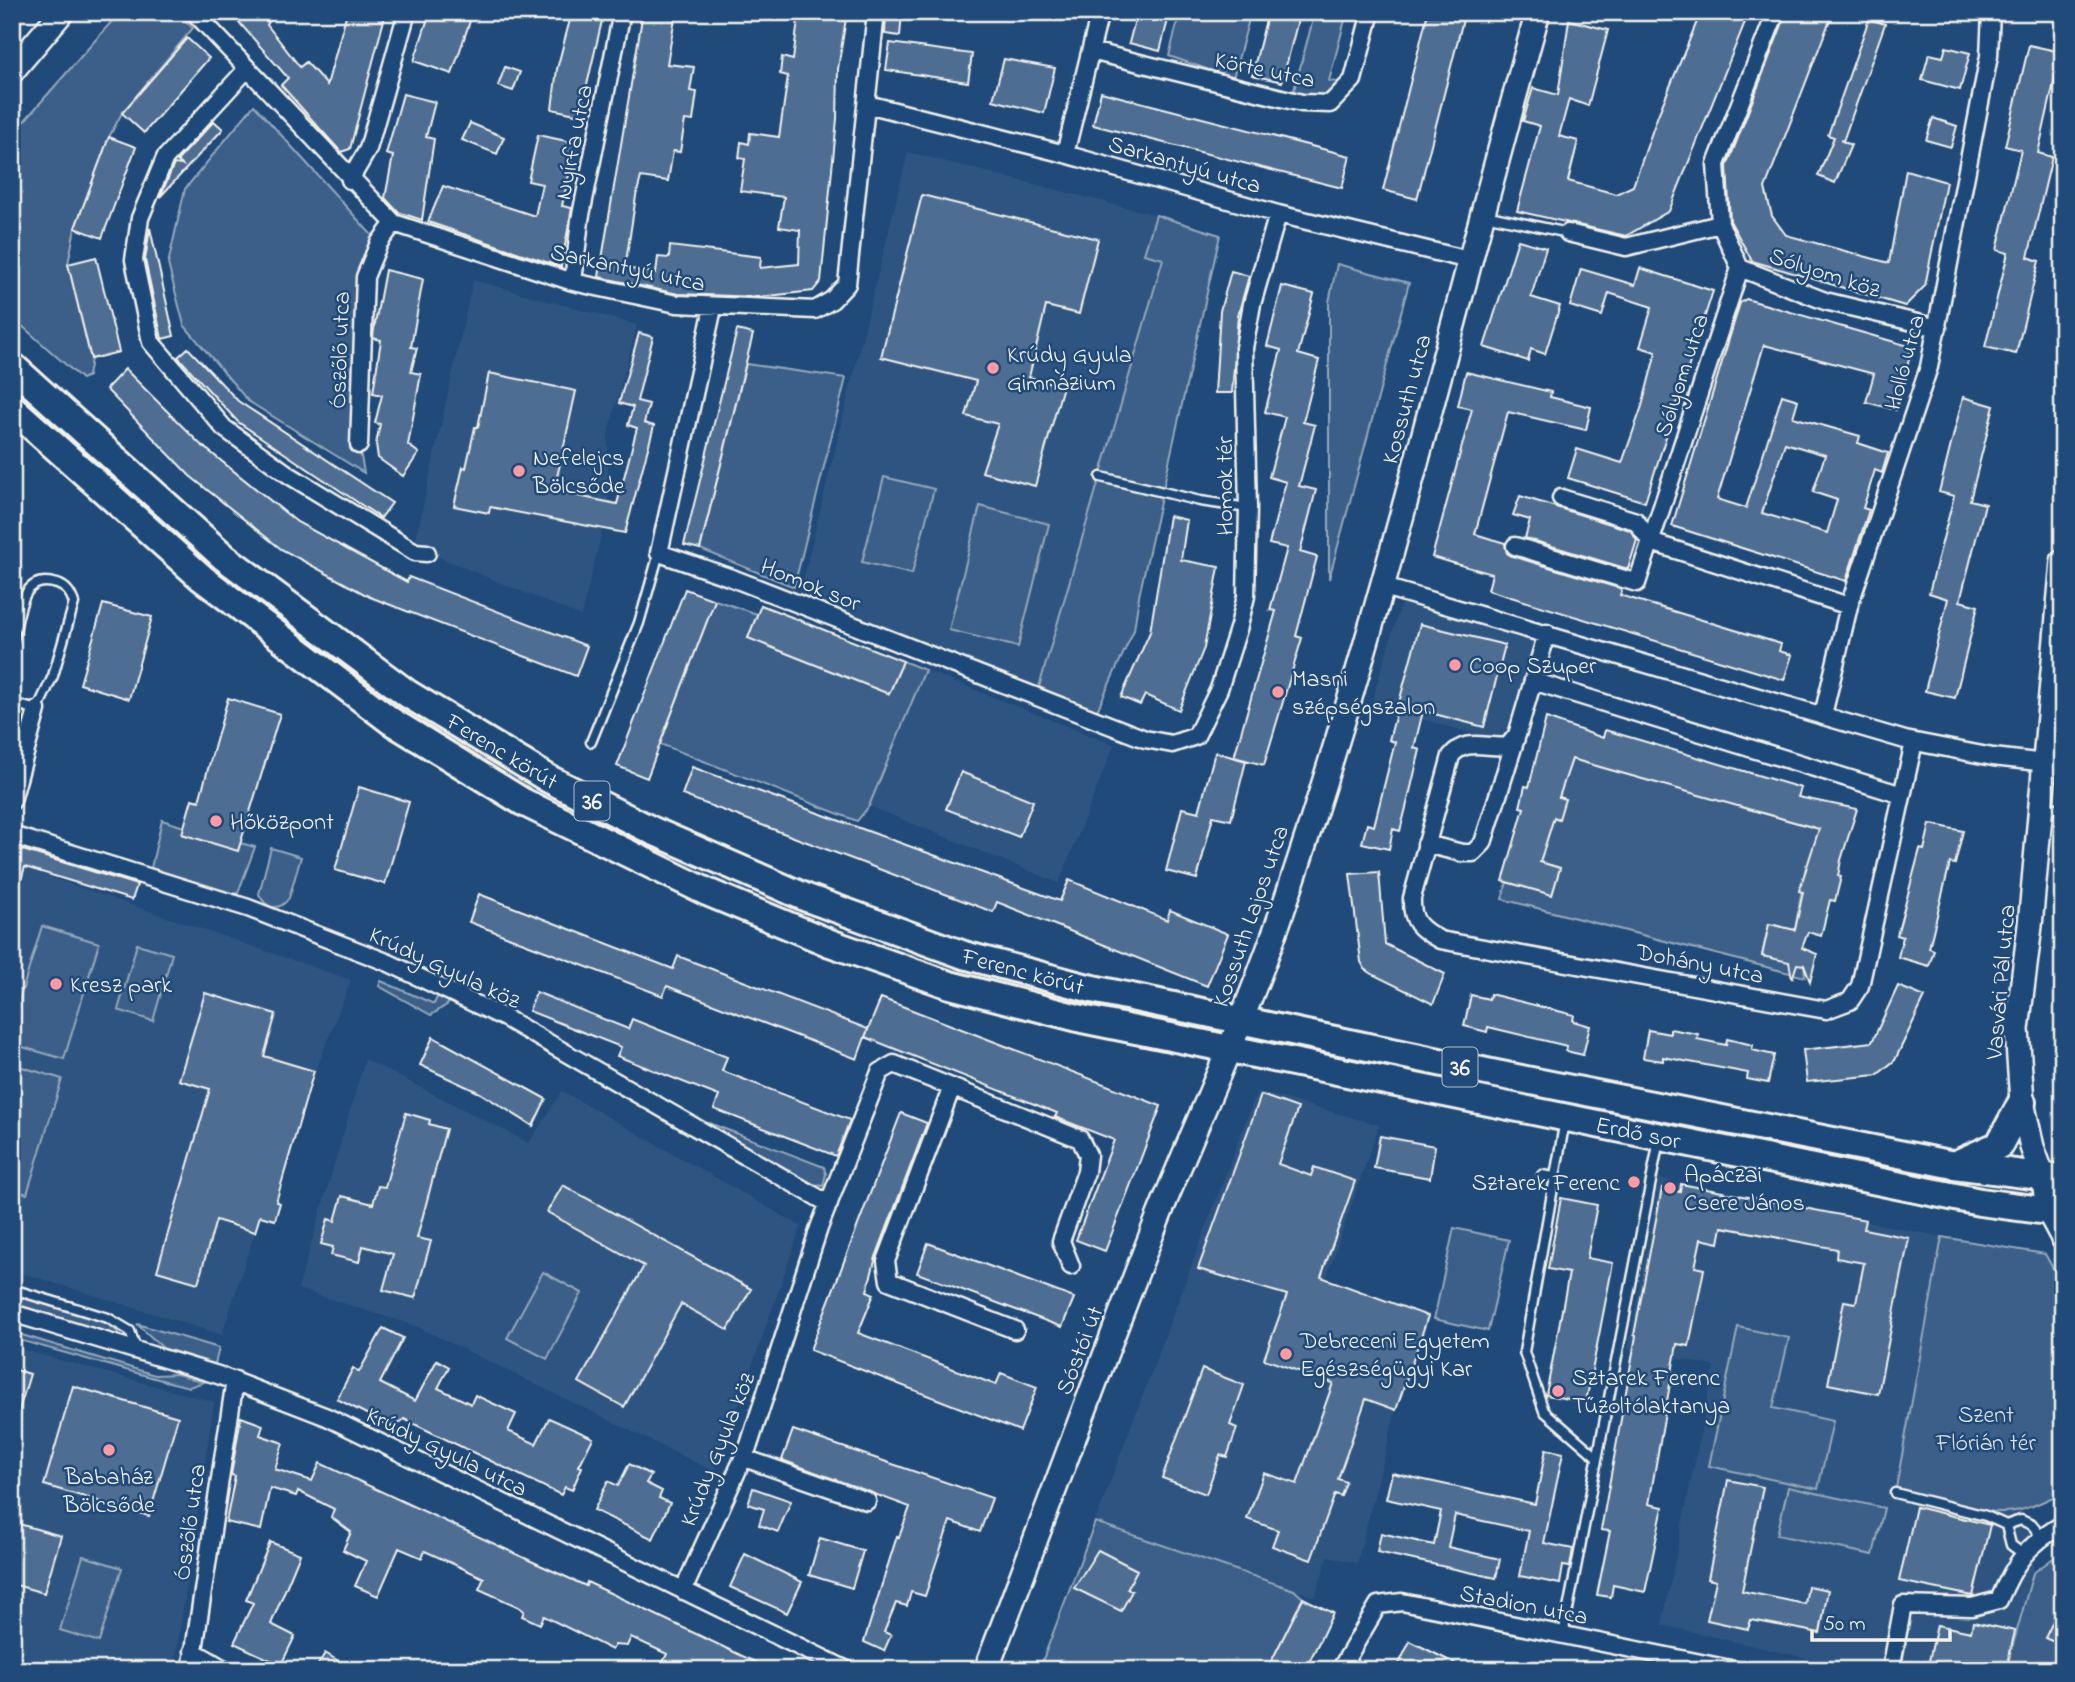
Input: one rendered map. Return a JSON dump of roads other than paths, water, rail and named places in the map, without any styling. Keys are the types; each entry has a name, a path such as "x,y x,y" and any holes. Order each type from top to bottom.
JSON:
{"main road":[{"name":"Ferenc körút","path":"12,366 224,557 408,694 538,773 727,865 892,930 964,955 1076,984 1242,1021"},
{"name":"Ferenc körút","path":"12,408 202,578 391,721 523,802 707,891 830,943 914,972 1082,1019 1227,1050"},
{"name":"Erdő sor","path":"1242,1021 1954,1165 2053,1178"},
{"name":"Erdő sor","path":"1227,1050 1980,1202 2056,1213"},
{"path":"1954,1165 1998,1144 2022,1102"}],"street":[{"path":"12,71 62,12"},
{"name":"Sarkantyú utca","path":"194,12 350,180 394,223 573,282 677,304 713,308 815,310 832,300 847,284 867,108 875,106 1065,154 1278,214 1469,260"},
{"path":"350,180 368,149 407,12"},
{"name":"Nyírfa utca","path":"573,282 580,220 622,12"},
{"path":"867,108 876,12"},
{"path":"1065,154 1100,12"},
{"name":"Körte utca","path":"1091,51 1302,103 1330,104 1353,80 1371,12"},
{"name":"Kossuth utca","path":"1317,798 1384,587 1480,214 1538,12"},
{"path":"1740,268 1720,224 1716,164 1776,12"},
{"name":"Holló utca","path":"1823,715 1850,606 1929,368 1989,56 1991,12"},
{"path":"247,69 165,158 140,218 134,260 151,342 224,428 289,474 415,552 427,553"},
{"name":"Homok tér","path":"1180,743 1196,736 1204,723 1236,636 1245,596 1248,508 1244,348 1252,304 1278,214"},
{"name":"Ószőlő utca","path":"359,445 365,277 380,243 394,223"},
{"path":"1568,233 1626,247 1720,224"},
{"name":"Sólyom köz","path":"1740,268 1825,301 1938,328"},
{"name":"Sólyom utca","path":"1515,546 1637,583 1740,268"},
{"path":"659,553 713,308"},
{"path":"1561,498 1636,521 1651,542 1850,606"},
{"name":"Homok sor","path":"659,553 732,578 1145,739 1180,743"},
{"name":"Vasvári Pál utca","path":"2063,561 2046,763 2052,808 2017,1029 2022,1102 2032,1147 2053,1178 2056,1213 2063,1238"},
{"path":"1384,587 1914,742 2046,763"},
{"path":"1426,844 1473,853 1483,843 1547,633"},
{"path":"1533,681 1902,795"},
{"path":"12,801 37,710"},
{"name":"Dohány utca","path":"1517,735 1508,746 1458,747 1451,756 1412,898 1411,915 1420,929 1440,940 1826,1010 1850,1002 1860,986 1914,742"},
{"name":"Kossuth Lajos utca","path":"1227,1050 1242,1021 1287,897 1317,798"},
{"name":"Krúdy Gyula köz","path":"12,835 248,908 382,960 505,1018 829,1204"},
{"name":"Sóstói út","path":"986,1670 1136,1273 1227,1050"},
{"name":"Krúdy Gyula köz","path":"683,1591 744,1458 829,1204 880,1072 894,1064 1080,1139 1088,1154 1086,1172 1061,1241 1071,1266"},
{"path":"952,1087 886,1261 886,1272 889,1281 1015,1330"},
{"name":"Krúdy Gyula utca","path":"12,1313 235,1380 327,1417 847,1670"},
{"name":"Ószőlő utca","path":"191,1670 235,1380"},
{"path":"744,1458 867,1501"},
{"path":"1891,1670 1903,1605 1972,1607 1999,1600 2011,1572 2023,1555 2041,1536 2063,1524"},
{"name":"Stadion utca","path":"1340,1670 1378,1605 1402,1602 1735,1670"},
{"path":"194,1651 226,1670"}],"lane":[{"path":"1480,214 1568,233"},
{"path":"1101,477 1200,501 1248,508"},
{"path":"591,742 639,623 659,553"},
{"path":"12,643 26,592 31,584 43,580 61,585 71,593 74,603 60,652 37,710 12,703"},
{"path":"1565,1119 1524,1352 1544,1412 1597,1457"},
{"path":"1563,1636 1660,1137"},
{"path":"1542,1175 1554,1177"},
{"path":"12,1289 108,1318 130,1331 136,1349"},
{"path":"1895,1493 1986,1516 2006,1525 2021,1520 2032,1525 2041,1536"},
{"path":"2006,1525 2011,1545 2023,1555"}],"place":[{"name":"Krúdy Gyula Gimnázium","path":"993,368"},
{"name":"Nefelejcs Bölcsőde","path":"519,471"},
{"name":"Coop Szuper","path":"1455,665"},
{"name":"Masni szépségszalon","path":"1278,692"},
{"name":"Hőközpont","path":"216,821"},
{"name":"Kresz park","path":"56,984"},
{"name":"Sztarek Ferenc","path":"1634,1182"},
{"name":"Apáczai Csere János","path":"1670,1188"},
{"name":"Debreceni Egyetem Egészségügyi Kar","path":"1286,1354"},
{"name":"Sztarek Ferenc Tűzoltólaktanya","path":"1558,1391"},
{"name":"Babaház Bölcsőde","path":"109,1450"}],"park label":[{"name":"Szent Flórián tér","path":"1986,1428"}]}
